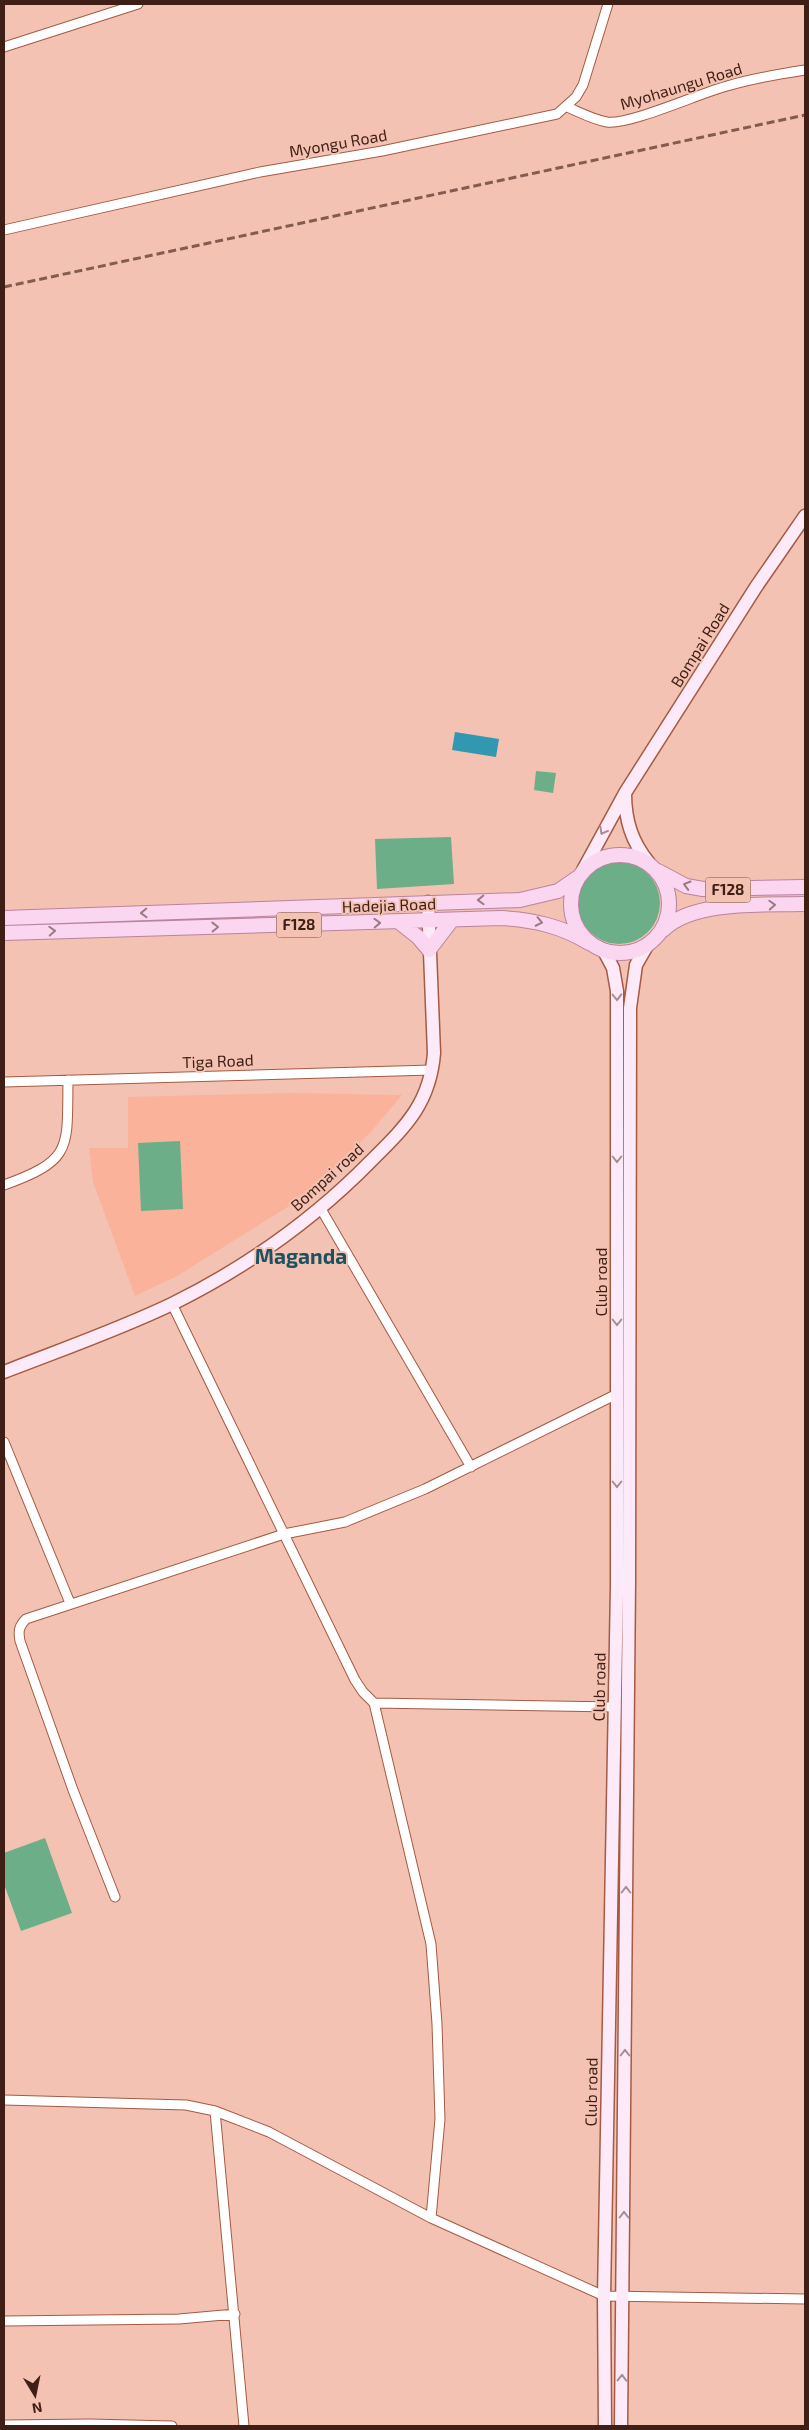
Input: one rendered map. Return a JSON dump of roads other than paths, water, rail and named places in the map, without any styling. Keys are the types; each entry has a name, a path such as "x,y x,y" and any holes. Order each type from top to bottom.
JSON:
{"main road":[{"name":"Bompai Road","path":"580,874 625,793 756,587 805,516"},
{"path":"625,793 630,831 639,851 666,887 670,907 667,920 660,932"},
{"name":"F128","path":"580,874 598,860 615,855 633,856 686,886 703,889 805,887"},
{"path":"580,874 572,892 570,906 576,926 590,943"},
{"name":"Hadejia Road","path":"4,918 520,900 540,897 558,891 580,874"},
{"name":"Bompai road","path":"4,1372 172,1304 240,1266 321,1210 404,1127 419,1107 432,1070 434,1053 427,921 428,902"},
{"name":"F128","path":"590,943 604,951 620,953 637,950 648,944 672,921 684,914 703,910 805,904"},
{"name":"Hadejia Road","path":"4,933 501,918 529,920 570,931 590,943"},
{"path":"399,922 418,937 429,950 452,920"},
{"path":"621,2426 623,2296 623,1132 630,1008 636,965 648,944"},
{"name":"Club road","path":"604,951 614,968 618,991 623,1132 617,1394 622,1692 615,1707 604,2296 605,2426"}],"street":[{"path":"4,47 138,4"},
{"path":"567,107 583,85 608,4"},
{"name":"Myohaungu Road","path":"567,107 606,122 619,121 647,114 726,86 765,76 805,70"},
{"name":"Myongu Road","path":"4,230 251,174 382,151 544,117 557,114 567,107"},
{"name":"Tiga Road","path":"4,1082 432,1070"},
{"path":"4,1185 32,1175 47,1166 62,1152 67,1120 68,1080"},
{"path":"321,1210 471,1467"},
{"path":"172,1304 355,1680 363,1692 374,1702 431,1944 437,2024 440,2119 431,2218"},
{"path":"115,1896 73,1790 20,1641 18,1632 21,1624 26,1619 284,1534 345,1522 425,1489 617,1394"},
{"path":"4,1442 70,1603"},
{"path":"374,1702 615,1707"},
{"path":"4,2100 186,2105 215,2111 269,2132 431,2218 604,2296 805,2299"},
{"path":"215,2111 244,2426"},
{"path":"4,2321 179,2319 234,2314"},
{"path":"4,2425 172,2426"}],"water":[{"path":"455,732 499,739 496,757 452,750"}],"railway":[{"path":"4,287 805,115"}],"district":[{"name":"Maganda","path":"301,1257"}]}
